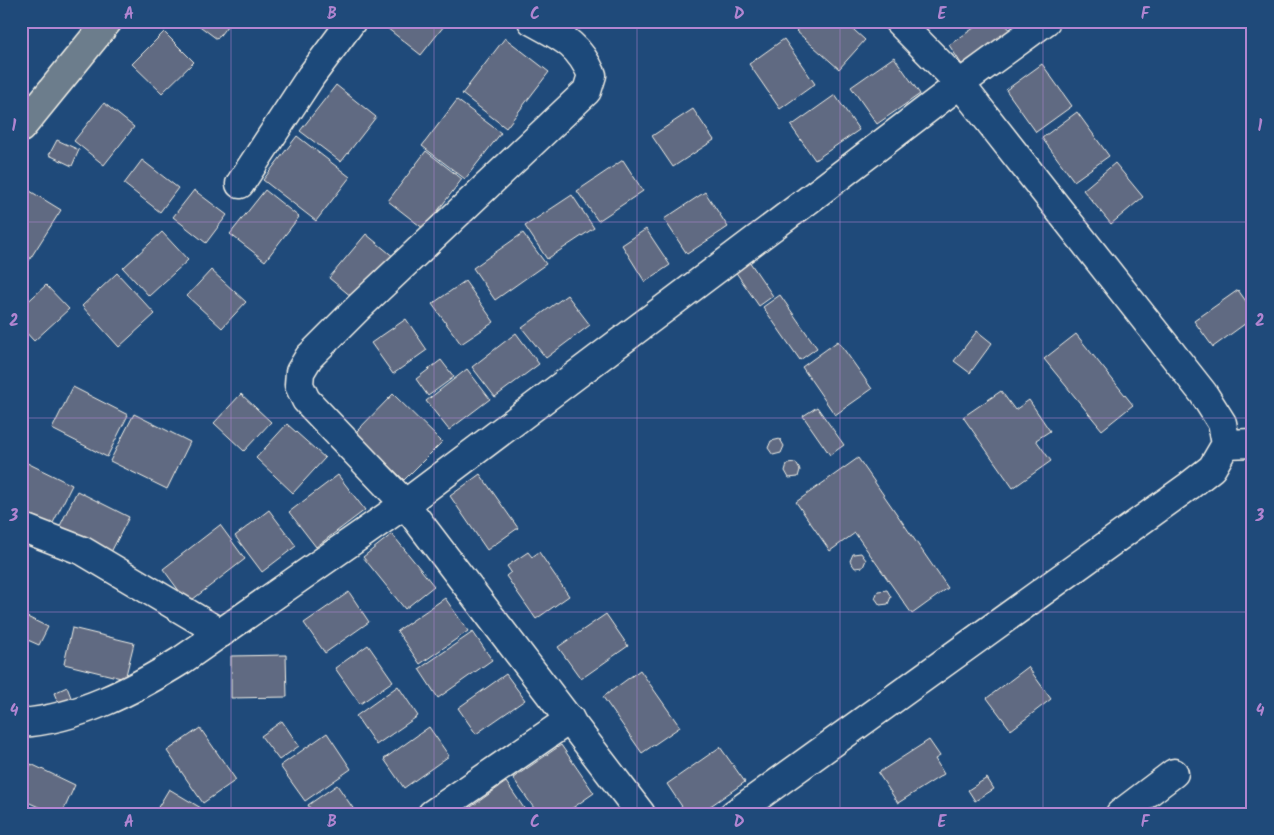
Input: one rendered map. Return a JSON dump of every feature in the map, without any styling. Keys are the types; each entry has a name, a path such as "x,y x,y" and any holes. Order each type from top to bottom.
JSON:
{"main road":[{"path":"21,128 108,21"}],"street":[{"path":"240,184 311,76 352,21"},
{"path":"532,21 561,36 585,59 592,75 587,91 360,306 309,357 300,372 299,385 306,400 405,504 640,814"},
{"path":"734,814 1189,486 1212,468 1226,444 1222,423 1203,393 960,84 898,21"},
{"path":"21,723 34,722 76,712 150,680 221,633 405,504 1046,21"},
{"path":"1226,444 1253,443"},
{"path":"21,527 83,551 221,633"},
{"path":"432,814 570,720"},
{"path":"1120,814 1174,773"}],"building":[{"path":"193,21 231,21 217,39"},
{"path":"393,21 448,21 421,55 387,28"},
{"path":"648,21 667,21 654,30"},
{"path":"805,21 844,21 865,40 839,69 796,31"},
{"path":"984,21 1002,21 1019,39 968,74 949,45"},
{"path":"164,32 194,62 162,93 132,64"},
{"path":"505,38 549,72 506,128 462,94"},
{"path":"784,39 815,84 780,109 749,64"},
{"path":"894,57 920,94 877,124 851,87"},
{"path":"1042,64 1072,106 1036,132 1006,90"},
{"path":"336,85 376,117 341,162 300,131"},
{"path":"835,95 859,130 815,160 791,126"},
{"path":"457,100 501,133 465,179 422,146"},
{"path":"104,103 134,127 104,165 74,141"},
{"path":"693,109 714,140 673,167 652,136"},
{"path":"1077,112 1109,156 1074,181 1042,138"},
{"path":"297,136 350,177 316,221 263,180"},
{"path":"57,140 79,150 72,166 49,155"},
{"path":"426,151 462,179 424,229 388,201"},
{"path":"142,160 178,188 160,212 124,184"},
{"path":"623,160 643,191 598,221 577,191"},
{"path":"1115,163 1143,197 1111,224 1083,190"},
{"path":"194,190 227,215 206,243 173,217"},
{"path":"265,190 299,217 265,261 230,234"},
{"path":"30,191 61,210 28,262 21,258 21,205"},
{"path":"705,192 728,227 687,254 664,219"},
{"path":"572,195 594,228 547,259 525,226"},
{"path":"646,229 670,265 645,282 622,245"},
{"path":"162,232 188,260 149,296 123,268"},
{"path":"523,233 546,264 495,300 473,268"},
{"path":"366,234 395,258 358,302 329,278"},
{"path":"749,261 773,296 759,306 735,271"},
{"path":"211,270 246,302 222,328 187,296"},
{"path":"117,273 155,314 119,347 82,306"},
{"path":"465,281 494,322 461,344 432,304"},
{"path":"46,285 69,309 34,341 21,327 21,308"},
{"path":"1238,290 1253,311 1253,318 1213,347 1194,321"},
{"path":"567,295 590,325 546,358 522,328"},
{"path":"780,295 817,348 800,360 763,307"},
{"path":"406,319 427,350 393,374 371,343"},
{"path":"977,331 992,343 970,373 954,361"},
{"path":"516,333 539,364 495,397 472,367"},
{"path":"1076,334 1133,405 1102,430 1044,359"},
{"path":"838,341 872,389 835,415 802,367"},
{"path":"441,360 454,377 428,396 416,379"},
{"path":"467,369 490,399 449,430 426,401"},
{"path":"73,387 128,415 107,457 52,429"},
{"path":"1001,391 1015,410 1029,400 1050,431 1036,440 1051,461 1013,488 963,417"},
{"path":"241,394 271,422 244,451 214,423"},
{"path":"393,394 442,442 404,480 355,433"},
{"path":"817,407 844,445 830,455 803,416"},
{"path":"134,414 190,442 167,489 110,461"},
{"path":"287,424 325,458 293,493 256,458"},
{"path":"780,439 784,446 781,453 773,455 768,448 771,441"},
{"path":"858,458 948,588 912,614 855,533 830,551 796,502"},
{"path":"21,460 72,485 50,529 21,515"},
{"path":"796,463 800,470 798,477 789,478 785,471 787,464"},
{"path":"480,474 518,528 487,550 450,496"},
{"path":"338,475 365,510 316,547 289,512"},
{"path":"77,491 129,517 108,558 57,532"},
{"path":"269,510 296,546 262,572 235,536"},
{"path":"220,525 245,559 188,603 163,569"},
{"path":"392,534 434,586 405,609 363,557"},
{"path":"528,552 532,557 539,552 569,596 536,619 506,576 511,572 507,566"},
{"path":"861,553 866,560 863,567 855,568 850,561 853,554"},
{"path":"887,590 891,597 888,604 880,605 875,598 878,591"},
{"path":"349,592 369,622 325,653 304,623"},
{"path":"445,598 468,631 420,664 397,631"},
{"path":"21,614 48,627 39,645 21,637"},
{"path":"606,614 628,646 581,679 558,647"},
{"path":"72,628 134,643 125,679 64,664"},
{"path":"473,632 492,660 438,698 419,669"},
{"path":"368,645 393,681 360,704 335,668"},
{"path":"286,655 287,697 231,698 231,656"},
{"path":"1028,667 1051,699 1011,730 987,698"},
{"path":"640,670 680,727 642,753 603,697"},
{"path":"506,674 525,700 476,734 458,708"},
{"path":"398,686 418,716 376,745 356,716"},
{"path":"67,687 72,700 59,705 54,693"},
{"path":"282,721 299,746 279,760 261,736"},
{"path":"429,727 449,756 404,788 384,759"},
{"path":"200,728 236,780 203,803 167,751"},
{"path":"327,733 351,769 305,801 280,766"},
{"path":"929,740 940,756 935,759 944,774 898,803 878,773"},
{"path":"561,745 594,793 564,814 538,814 513,778"},
{"path":"720,747 745,782 699,814 687,814 667,784"},
{"path":"31,764 75,785 62,814 54,814 21,799 21,786"},
{"path":"987,778 994,789 975,801 968,790"},
{"path":"506,782 528,814 461,814"},
{"path":"337,785 357,814 313,814 308,805"},
{"path":"169,789 201,808 197,814 154,814"}]}
